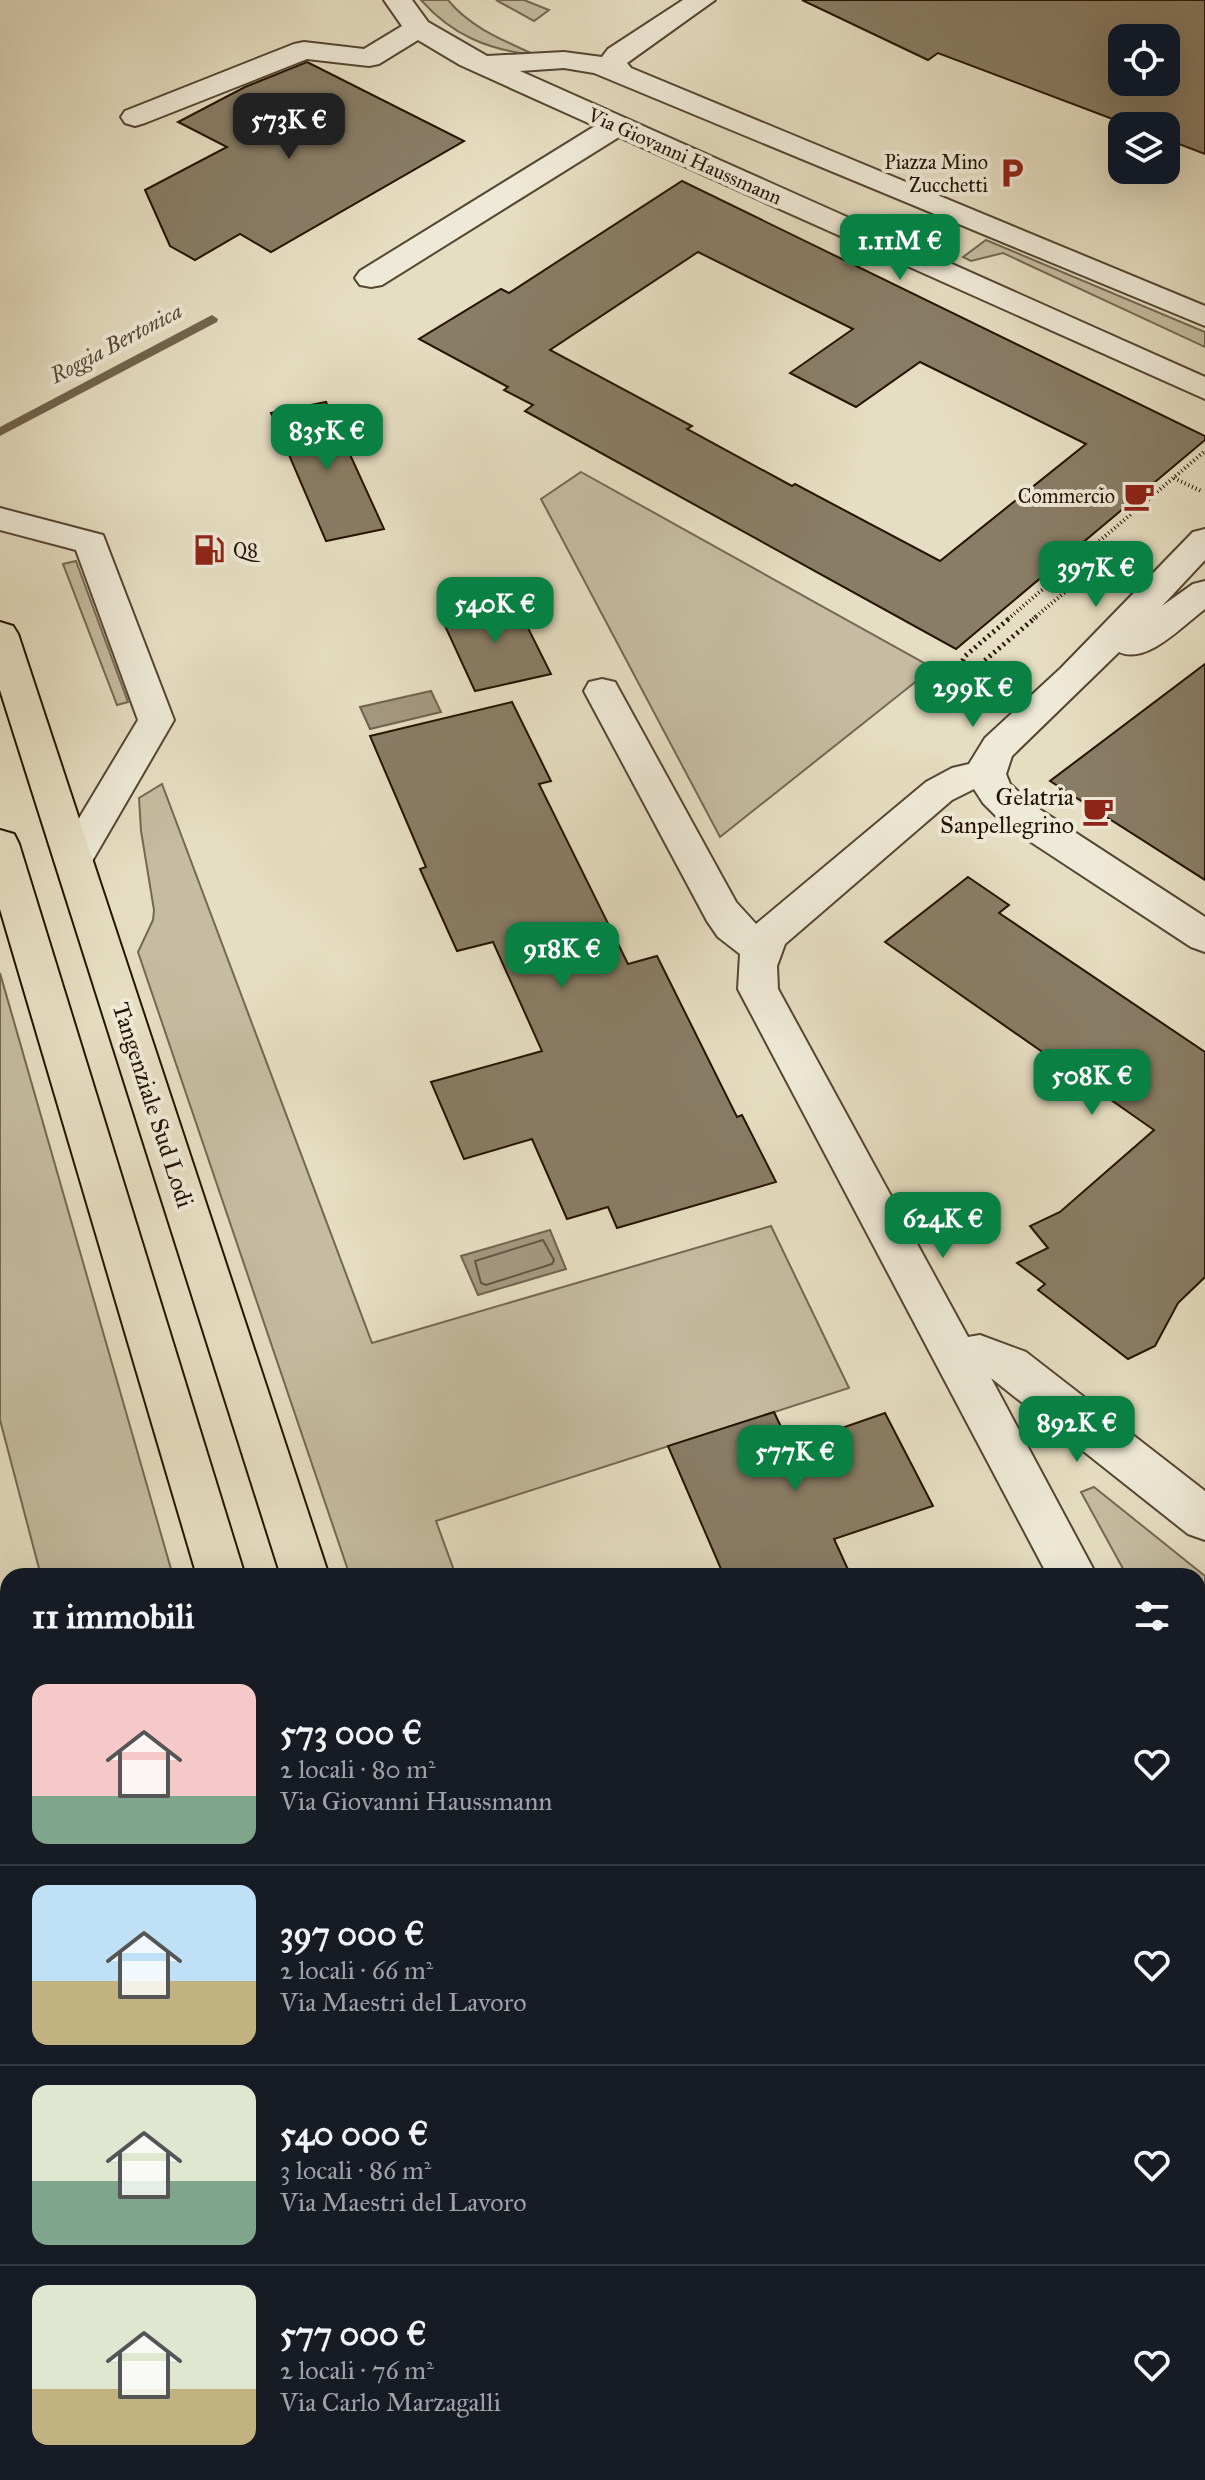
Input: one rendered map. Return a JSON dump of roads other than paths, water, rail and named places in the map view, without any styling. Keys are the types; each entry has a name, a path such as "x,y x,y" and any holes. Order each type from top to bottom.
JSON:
{"highway":[{"name":"Tangenziale Sud Lodi","path":"0,634 302,1568"},
{"path":"0,844 219,1568"}],"street":[{"name":"Via Giovanni Haussmann","path":"398,0 418,28 483,64 1205,389"},
{"path":"621,74 612,63 618,55 701,0"},
{"path":"135,117 304,50 369,58 418,28"},
{"path":"483,64 564,60 600,65 1205,317"},
{"path":"371,278 617,125"},
{"path":"0,519 91,543 156,720 73,860"},
{"path":"1205,540 994,752 987,775 993,789 1019,815 1205,937"},
{"path":"1030,719 1205,592"},
{"path":"602,691 721,911 732,927 761,949"},
{"path":"987,775 965,777 939,791 771,934 761,949 755,968 758,989 1069,1568"},
{"path":"957,1358 980,1354 1010,1366 1205,1519"}],"water":[{"path":"431,691 441,712 370,729 360,707"},
{"path":"550,1230 566,1269 478,1295 461,1256"}],"waterway":[{"name":"Roggia Bertonica","path":"0,432 212,319"}],"place":[{"name":"Piazza Mino Zucchetti","path":"1012,173"},
{"name":"Commercio","path":"1139,496"},
{"name":"Q8","path":"209,550"},
{"name":"Gelatria Sanpellegrino","path":"1098,811"}]}
